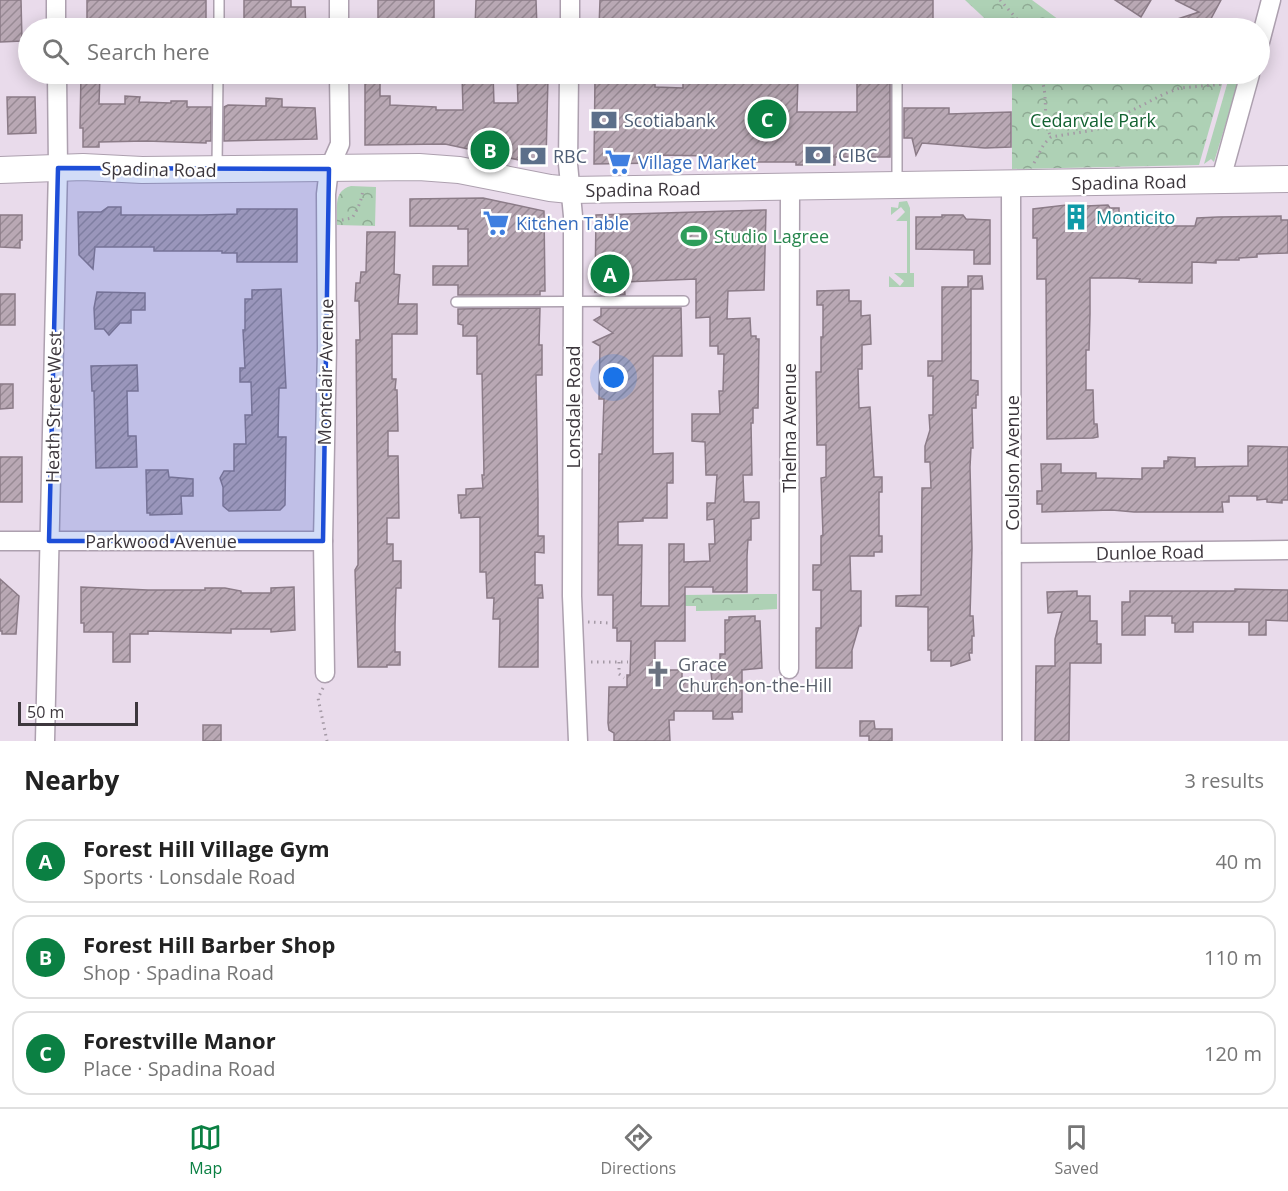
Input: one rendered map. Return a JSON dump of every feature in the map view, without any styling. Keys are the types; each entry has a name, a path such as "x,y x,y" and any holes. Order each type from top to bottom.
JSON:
{"street":[{"path":"56,0 56,18"},
{"path":"339,0 339,18"},
{"path":"570,0 570,18"},
{"path":"1266,18 1271,0"},
{"name":"Heath Street West","path":"45,741 58,168 57,84"},
{"name":"Montclair Avenue","path":"324,673 326,194 329,169 340,144 339,84"},
{"name":"Lonsdale Road","path":"569,84 568,164 573,216 572,596 578,741"},
{"path":"1221,179 1247,84"},
{"name":"Spadina Road","path":"0,170 429,168 459,170 570,190 897,184 1020,177 1288,178"},
{"name":"Coulson Avenue","path":"1012,741 1012,554 1020,177"},
{"name":"Thelma Avenue","path":"789,669 790,186"},
{"name":"Parkwood Avenue","path":"0,541 323,541"},
{"name":"Dunloe Road","path":"1012,554 1288,550"}],"lane":[{"path":"219,0 219,18"},
{"path":"217,170 218,84"},
{"path":"897,84 897,184"},
{"path":"456,302 684,300"}],"path":[{"path":"1000,0 1016,18"},
{"path":"1043,84 1046,126 1051,136"},
{"path":"1020,177 1051,136 1094,130 1164,93 1180,88 1225,84"},
{"path":"335,220 352,218 362,198 363,184"},
{"path":"588,622 610,622"},
{"path":"591,662 628,662"},
{"path":"619,662 619,674 624,678"},
{"path":"324,673 318,698 327,741"}],"highlighted area":[{"path":"58,168 329,169 323,541 49,541"}],"green space":[{"path":"965,0 1032,0 1056,18 984,18"},
{"name":"Cedarvale Park","path":"1012,84 1222,84 1199,165 1012,169"},
{"path":"1227,84 1238,84 1214,162 1211,159 1204,164"},
{"path":"351,186 376,187 375,226 337,225 338,197 345,188"},
{"path":"907,201 910,208 910,273 914,273 914,287 889,287 889,276 900,286 904,281 894,273 907,273 907,221 896,221 905,212 901,207 891,215 891,207 898,208 899,202"},
{"path":"759,594 777,594 777,609 759,610"},
{"path":"759,594 759,610 696,611 696,606 684,606 684,595"}],"building":[{"path":"0,0 21,0 18,41 0,42"},
{"path":"87,0 206,0 206,18 87,18"},
{"path":"244,0 291,0 291,7 305,7 306,18 244,18"},
{"path":"378,0 434,0 434,18 378,18"},
{"path":"476,0 536,0 537,18 475,18"},
{"path":"600,0 933,0 933,18 599,18"},
{"path":"1115,0 1151,0 1141,17"},
{"path":"1175,0 1221,0 1211,18 1181,18 1199,12"},
{"path":"81,84 100,84 99,104 125,104 125,96 140,97 139,102 187,101 187,107 211,107 211,141 206,141 206,143 99,142 99,147 83,147 83,128 80,128"},
{"path":"365,84 380,84 380,96 390,96 390,105 436,107 436,110 463,110 462,84 493,84 494,103 518,103 517,84 548,84 546,161 542,165 445,144 365,145"},
{"path":"595,84 655,84 655,87 683,88 683,84 798,84 797,112 857,112 857,84 890,84 890,157 835,157 835,165 796,165 796,162 712,162 712,156 656,155 657,163 594,164"},
{"path":"7,97 35,97 36,133 8,134"},
{"path":"266,98 282,99 282,107 315,108 317,139 224,141 224,107 228,105 266,106"},
{"path":"904,108 949,108 949,114 1011,112 1011,147 985,148 922,143 916,155 912,138 904,138"},
{"path":"483,198 544,211 545,291 540,291 540,295 458,295 458,285 433,285 433,266 468,266 468,229 458,229 458,226 410,226 410,199"},
{"path":"1066,205 1067,209 1108,205 1110,208 1119,208 1119,226 1195,226 1197,218 1281,216 1281,220 1288,220 1288,253 1257,254 1257,257 1239,258 1239,260 1216,260 1216,263 1192,262 1192,283 1090,278 1086,390 1093,390 1094,424 1097,424 1098,437 1047,439 1046,279 1037,279 1037,238 1033,238 1033,209"},
{"path":"108,207 121,207 121,215 237,214 237,209 297,209 297,262 237,262 237,253 222,253 222,251 154,251 154,247 95,247 93,269 79,255 78,212 101,212"},
{"path":"766,210 764,290 728,291 727,319 750,318 751,336 759,339 758,408 753,408 753,423 751,423 752,475 743,475 744,502 759,502 759,518 751,519 751,540 748,540 747,592 713,592 713,587 685,587 685,641 655,641 655,670 682,670 682,682 712,682 711,672 720,672 720,654 725,654 725,620 729,620 729,617 755,616 755,621 760,621 762,668 742,670 742,712 732,712 733,719 713,719 713,711 674,711 674,720 669,720 670,741 614,741 614,733 609,730 608,723 609,687 627,687 627,675 630,675 631,641 617,641 617,628 613,628 613,595 598,595 599,454 602,454 604,399 599,399 600,346 593,342 613,333 594,320 601,316 601,308 681,308 682,356 653,356 653,454 673,453 673,483 667,483 667,518 643,518 643,521 618,522 618,545 642,545 641,606 669,606 669,544 684,544 684,562 710,561 709,544 715,544 714,519 707,520 707,503 715,503 717,475 706,475 705,442 692,441 692,414 720,414 719,391 723,391 724,354 718,354 718,346 710,346 710,317 696,318 696,279 624,282 625,295 601,295 601,292 595,292 596,215"},
{"path":"0,215 22,215 20,248 0,247"},
{"path":"942,215 963,215 966,219 990,220 990,264 974,264 974,250 916,249 916,217 942,217"},
{"path":"367,232 395,232 394,274 400,275 398,304 417,304 417,334 392,334 392,379 396,379 398,431 388,431 388,456 398,456 399,518 387,518 387,544 393,544 393,561 401,561 401,588 396,588 395,625 395,652 400,652 400,665 387,665 387,667 358,667 355,570 358,565 356,340 360,340 359,301 355,301 356,283 360,283 361,272 366,272"},
{"path":"968,276 982,276 983,289 971,289 971,380 978,381 976,408 972,408 973,448 971,448 970,467 972,548 970,616 973,616 974,636 972,636 972,653 969,653 970,660 951,666 951,661 931,661 931,650 928,650 928,607 896,606 896,596 921,595 922,488 931,488 930,462 925,462 925,446 930,430 929,415 933,415 933,376 928,376 928,361 942,361 942,287 968,287"},
{"path":"281,289 286,388 279,388 278,437 286,437 285,505 280,510 229,511 223,506 223,487 220,478 224,471 234,471 234,444 246,444 245,415 252,415 251,382 240,382 240,368 245,368 243,330 245,330 245,299 252,299 252,290"},
{"path":"849,290 849,301 861,301 861,316 870,315 871,344 862,345 862,369 858,369 859,408 870,407 874,477 882,477 882,492 879,492 879,536 882,536 882,552 874,552 874,556 850,556 851,591 861,591 861,626 859,626 852,650 852,668 816,668 816,628 821,628 821,590 813,590 813,565 821,565 821,536 823,535 821,478 826,477 826,445 817,445 816,372 821,372 823,305 817,305 817,291"},
{"path":"97,292 145,293 145,310 131,310 131,323 120,323 109,335 104,329 95,329 94,308"},
{"path":"0,294 15,294 15,325 0,325"},
{"path":"540,308 539,345 542,345 542,375 536,375 538,536 544,536 544,553 535,552 535,585 542,585 543,598 538,598 538,667 499,667 500,619 493,619 494,598 487,598 486,572 480,572 480,517 461,518 461,513 459,513 458,495 466,495 466,489 483,488 482,475 484,475 482,374 477,374 477,336 463,336 463,325 458,324 458,309"},
{"path":"137,365 138,391 127,391 128,436 136,436 137,467 96,468 91,366"},
{"path":"0,384 13,384 13,408 0,409"},
{"path":"1248,446 1288,447 1288,500 1282,500 1282,503 1267,502 1267,499 1257,500 1257,496 1229,496 1229,502 1222,502 1223,512 1112,510 1042,512 1042,504 1037,504 1037,491 1042,491 1041,464 1061,464 1061,473 1096,473 1096,478 1142,479 1142,468 1164,468 1164,461 1168,461 1168,457 1195,458 1195,467 1248,466"},
{"path":"0,457 22,457 22,502 0,502"},
{"path":"146,470 168,470 169,477 193,479 193,496 181,496 182,514 150,515 147,513"},
{"path":"0,579 19,596 16,634 2,634 0,631"},
{"path":"81,587 148,590 225,588 241,591 241,593 271,593 271,588 294,587 295,630 271,632 271,629 231,629 231,633 148,631 148,634 130,634 130,662 113,662 113,632 84,632 84,623 81,623"},
{"path":"1235,589 1288,590 1288,621 1266,620 1266,635 1249,635 1249,622 1193,622 1193,632 1175,632 1172,616 1145,616 1145,635 1122,635 1122,602 1130,602 1130,591 1235,591"},
{"path":"1077,591 1077,596 1090,596 1090,621 1097,621 1097,644 1101,644 1101,663 1070,663 1069,741 1035,741 1036,666 1055,666 1055,639 1062,612 1048,613 1047,592"},
{"path":"860,721 874,721 875,729 892,729 892,741 869,741 869,736 860,736"},
{"path":"203,725 221,725 221,741 203,741"}],"place":[{"name":"Forestville Manor","path":"767,119"},
{"name":"Scotiabank","path":"604,120"},
{"name":"Forest Hill Barber Shop","path":"490,150"},
{"name":"CIBC","path":"818,155"},
{"name":"RBC","path":"533,156"},
{"name":"Village Market","path":"618,162"},
{"name":"Monticito","path":"1076,217"},
{"name":"Kitchen Table","path":"496,223"},
{"name":"Studio Lagree","path":"694,236"},
{"name":"Forest Hill Village Gym","path":"610,274"},
{"name":"Grace Church-on-the-Hill","path":"658,674"}]}
